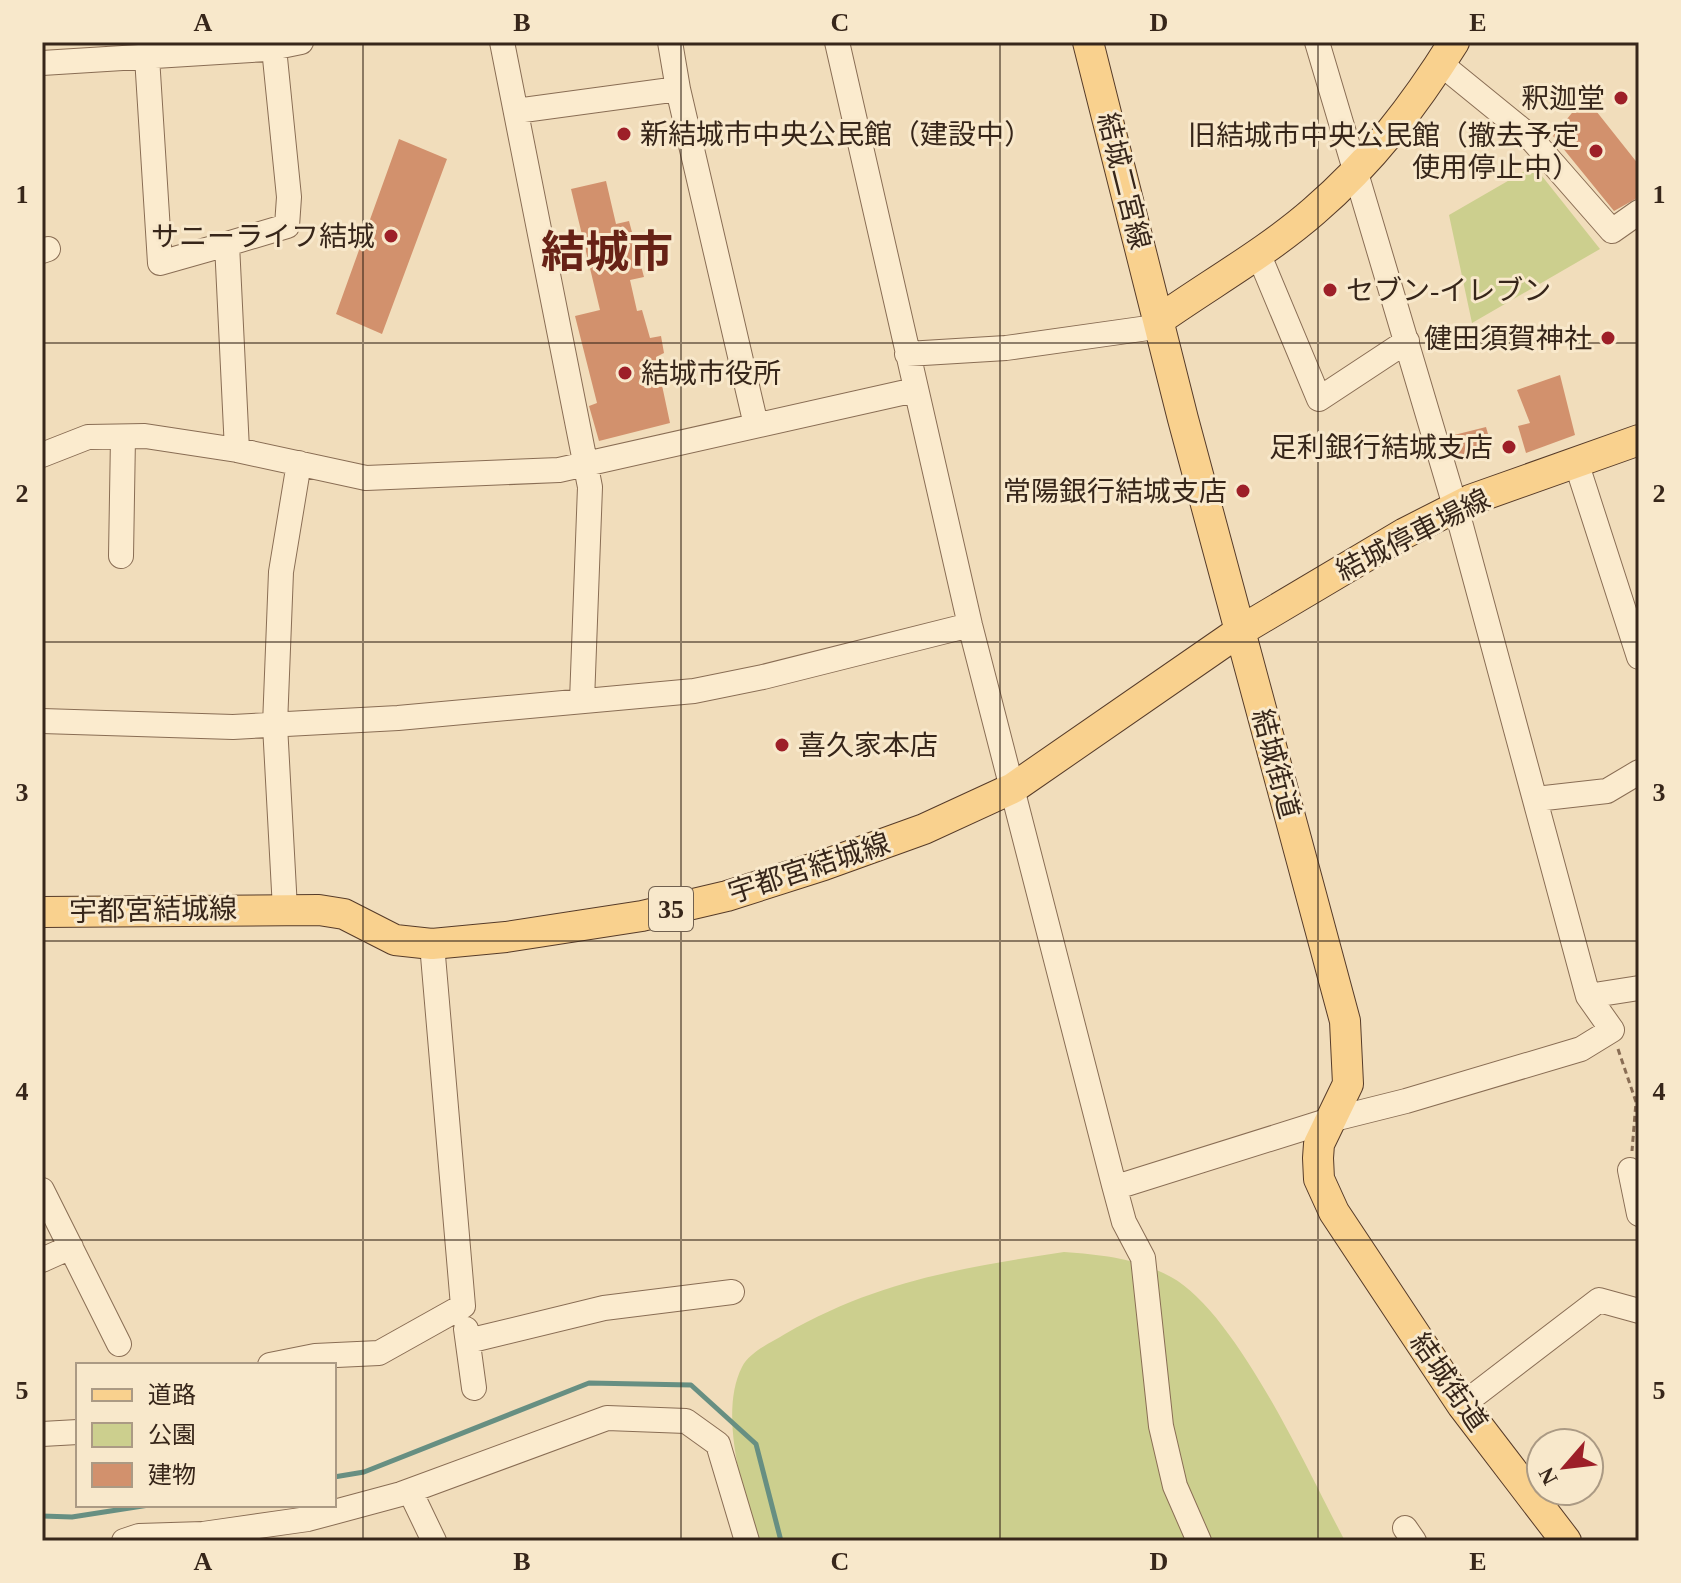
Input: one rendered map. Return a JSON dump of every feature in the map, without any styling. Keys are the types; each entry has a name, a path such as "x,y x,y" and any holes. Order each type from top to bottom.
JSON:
{"main road":[{"name":"結城二宮線","path":"1088,42 1159,320"},
{"path":"1159,320 1312,213 1392,134 1447,53"},
{"name":"結城街道","path":"1159,320 1345,1021 1348,1084 1319,1144 1319,1179 1334,1212 1462,1405 1566,1541"},
{"name":"結城停車場線","path":"1240,631 1455,507 1639,440"},
{"name":"宇都宮結城線","path":"42,912 285,909 344,914 395,940 432,944 506,937 642,916 727,896 924,829 1013,788 1240,631"}],"street":[{"path":"42,63 274,48 301,42"},
{"path":"502,42 590,487 582,701"},
{"path":"670,42 678,89 756,425"},
{"path":"837,42 970,625 1124,1222 1143,1258 1161,1426 1175,1486 1199,1541"},
{"path":"1114,1185 1123,1185 1330,1120 1406,1101 1581,1049 1612,1030 1588,996 1455,507 1317,42"},
{"path":"147,57 160,263 287,226 289,197 274,48"},
{"path":"1447,53 1527,134 1612,231 1639,212"},
{"path":"516,111 678,89"},
{"path":"227,244 237,450"},
{"path":"1258,253 1319,399 1407,341"},
{"path":"907,354 1006,348 1148,328 1159,320"},
{"path":"42,455 88,437 145,436 237,450 366,478 559,470 915,390"},
{"path":"121,556 123,437"},
{"path":"285,909 275,725 281,572 299,463"},
{"path":"1577,465 1639,657"},
{"path":"42,721 275,725 694,691 763,677 970,625"},
{"path":"1536,799 1607,791 1639,772"},
{"path":"432,944 463,1306 474,1388"},
{"path":"1588,996 1639,988"},
{"path":"1630,1170 1639,1214"},
{"path":"42,1190 119,1344"},
{"path":"42,1260 71,1247"},
{"path":"468,1341 604,1308 732,1292"},
{"path":"1462,1405 1599,1300 1639,1311"},
{"path":"280,1363 315,1356 379,1353 463,1306"},
{"path":"124,1541 139,1536 252,1534 410,1491 607,1418 686,1421 718,1444 747,1541"},
{"path":"42,1434 76,1432"},
{"path":"410,1491 434,1541"}],"path":[{"path":"1612,1030 1636,1102 1630,1170"}],"green space":[{"path":"1534,166 1600,249 1472,323 1449,215"},
{"path":"1064,1252 1106,1256 1145,1266 1171,1277 1196,1296 1221,1324 1269,1397 1345,1541 756,1541 740,1477 732,1407 735,1386 750,1356 819,1316 887,1289 955,1271"}],"building":[{"name":"旧結城市中央公民館（撤去予定 使用停止中）","path":"1585,97 1639,165 1639,197 1614,211 1553,136"},
{"name":"サニーライフ結城","path":"399,139 447,159 382,334 336,314"},
{"name":"結城市役所","path":"606,181 616,224 629,221 644,277 630,280 637,311 642,310 650,338 661,336 664,353 656,357 670,423 599,441 589,406 597,403 575,316 600,310 571,189"},
{"path":"1560,375 1575,435 1526,453 1518,426 1530,423 1517,390"},
{"path":"1486,427 1492,448 1456,457 1450,436"}],"waterway":[{"path":"336,1477 364,1472 589,1383 691,1385 756,1444 781,1541"},
{"path":"42,1516 72,1517 136,1507"}],"place":[{"name":"釈迦堂","path":"1621,98"},
{"name":"新結城市中央公民館（建設中）","path":"624,134"},
{"name":"旧結城市中央公民館（撤去予定 使用停止中）","path":"1596,151"},
{"name":"サニーライフ結城","path":"391,236"},
{"name":"セブン-イレブン","path":"1330,290"},
{"name":"健田須賀神社","path":"1608,338"},
{"name":"結城市役所","path":"625,373"},
{"name":"足利銀行結城支店","path":"1509,447"},
{"name":"常陽銀行結城支店","path":"1243,491"},
{"name":"喜久家本店","path":"782,745"}],"district":[{"name":"結城市","path":"607,252"}]}
